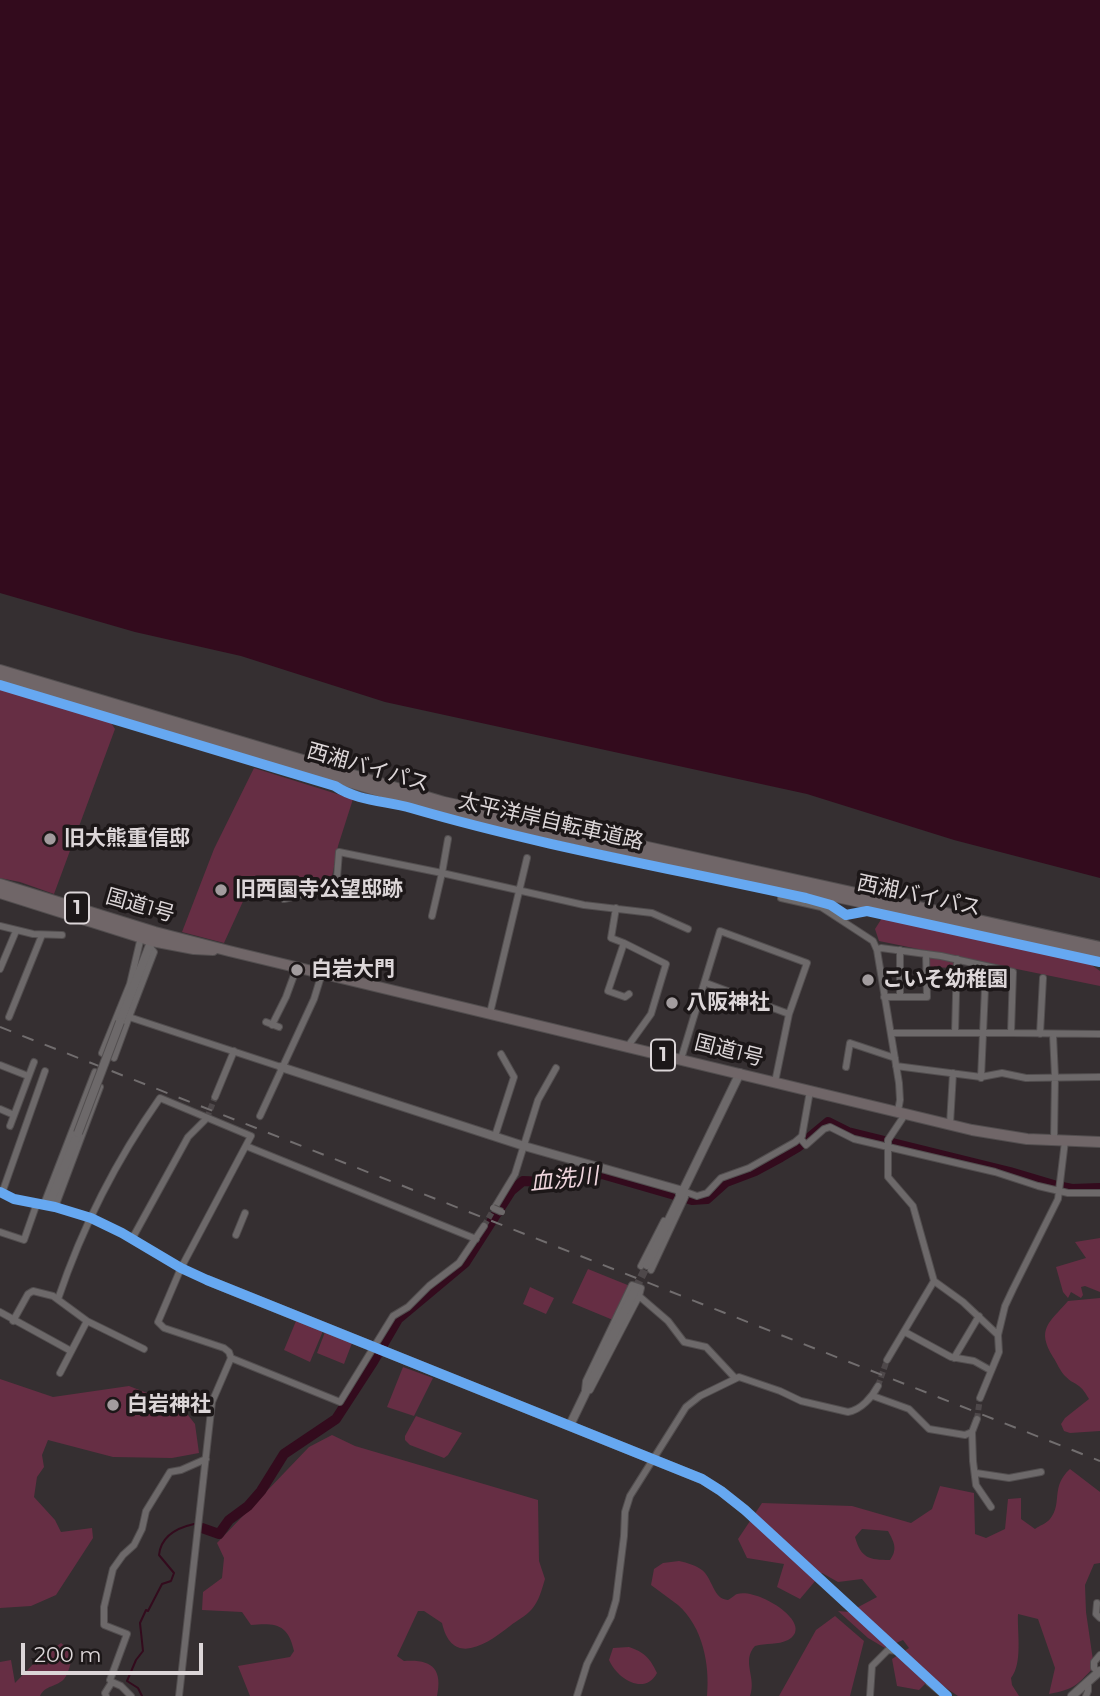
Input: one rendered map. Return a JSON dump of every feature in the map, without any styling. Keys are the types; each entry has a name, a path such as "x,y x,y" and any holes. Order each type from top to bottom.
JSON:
{"highway":[{"name":"西湘バイパス","path":"0,670 444,802 1100,947"},
{"name":"西湘バイパス","path":"0,678 442,810 1100,955"},
{"name":"国道1号","path":"0,884 149,939"},
{"name":"国道1号","path":"0,893 149,939 194,950 229,951 1003,1136 1100,1142"}],"street":[{"path":"432,916 448,839"},
{"path":"284,899 336,890 339,852 584,905 652,913 688,929"},
{"path":"490,1013 527,858"},
{"path":"781,898 821,907 873,941 877,950 902,1112 888,1144 888,1177 913,1206 934,1281 979,1316 998,1335"},
{"path":"617,908 611,938 666,964 651,1014 628,1046"},
{"path":"0,926 42,935 62,935"},
{"path":"0,969 16,931"},
{"path":"681,1059 720,931 807,963 789,1014 775,1082"},
{"path":"9,1017 42,935"},
{"path":"114,1058 154,951 149,939"},
{"path":"46,1205 78,1133 149,939"},
{"path":"102,1053 149,939"},
{"path":"624,943 607,990 625,997 629,994"},
{"path":"877,950 900,950 957,959 1013,972 1011,1033"},
{"path":"900,950 900,997"},
{"path":"884,997 927,997 926,954"},
{"path":"956,1033 957,959"},
{"path":"981,1078 986,966"},
{"path":"272,1025 297,967"},
{"path":"260,1116 314,999 322,973"},
{"path":"1040,1034 1043,978"},
{"path":"706,983 789,1014"},
{"path":"129,1017 681,1196 707,1193 721,1178 759,1163 802,1140"},
{"path":"891,1033 1100,1034"},
{"path":"980,1398 999,1352 998,1335 1005,1306 1054,1208 1059,1188 1060,1141 1053,1035"},
{"path":"846,1067 849,1040 895,1058"},
{"path":"215,1097 234,1051"},
{"path":"495,1136 514,1077 500,1054"},
{"path":"10,1126 34,1062"},
{"path":"0,1065 28,1076"},
{"path":"896,1066 981,1078 1002,1073 1026,1078 1100,1077"},
{"path":"502,1212 493,1208 515,1174 538,1100 556,1068"},
{"path":"0,1203 45,1071"},
{"path":"46,1205 95,1072"},
{"path":"646,1267 740,1073"},
{"path":"950,1124 953,1073"},
{"path":"0,1232 24,1240 46,1205 100,1087"},
{"path":"88,1091 96,1097"},
{"path":"810,1091 802,1140 806,1145 830,1127 854,1139 888,1144 1059,1188 1100,1193"},
{"path":"58,1299 69,1268 113,1173 160,1098 251,1136 181,1268 158,1324 187,1337 224,1348 231,1358 214,1394 179,1696"},
{"path":"0,1109 14,1115"},
{"path":"132,1239 188,1137 207,1118"},
{"path":"246,1146 476,1239"},
{"path":"2,1193 91,1218 207,1280 702,1479 746,1510"},
{"path":"236,1236 245,1213"},
{"path":"231,1358 340,1402 378,1349 394,1315 408,1307 429,1286 459,1264 484,1226"},
{"path":"885,1361 934,1281"},
{"path":"13,1321 31,1291 53,1296 87,1321 144,1349"},
{"path":"570,1424 638,1292 684,1342 706,1347 735,1378"},
{"path":"0,1312 71,1351"},
{"path":"954,1358 979,1316"},
{"path":"60,1373 87,1321"},
{"path":"905,1332 954,1358 974,1361 990,1370"},
{"path":"577,1696 587,1664 611,1617 630,1496 686,1407 700,1396 739,1377 802,1401 848,1412 855,1411 873,1396 877,1386"},
{"path":"873,1396 909,1409 929,1429 965,1435 972,1432"},
{"path":"977,1419 972,1432 972,1461 976,1486 991,1507"},
{"path":"106,1696 127,1634 104,1625 104,1607 113,1569 134,1545 142,1529 146,1511 170,1472 205,1459"},
{"path":"976,1473 1009,1478 1041,1472"},
{"path":"1097,1603 1096,1614 1100,1618"},
{"path":"870,1696 872,1666 888,1650 898,1651"},
{"path":"1072,1696 1099,1672 1094,1668 1094,1662 1100,1654"},
{"path":"112,1682 121,1686 131,1696"},
{"path":"930,1682 947,1696"},
{"path":"1086,1696 1088,1682"}],"shaded area":[{"path":"0,0 1100,0 1100,878 954,840 807,794 385,702 241,656 135,632 0,593"},
{"path":"0,685 108,718 115,729 54,894 0,878"},
{"path":"254,768 353,799 338,846 330,887 250,886 224,943 182,932 214,849"},
{"path":"882,918 1089,963 1100,971 1100,986 879,941 875,929"},
{"path":"930,956 954,961 955,968 929,967"},
{"path":"1100,1238 1100,1292 1085,1286 1081,1287 1081,1298 1071,1292 1068,1298 1063,1292 1056,1267 1086,1258 1075,1242"},
{"path":"588,1269 630,1286 613,1320 572,1303"},
{"path":"530,1287 554,1298 546,1314 523,1304"},
{"path":"1100,1298 1100,1431 1070,1433 1064,1431 1061,1424 1089,1399 1083,1389 1062,1372 1048,1347 1045,1333 1050,1321 1068,1301"},
{"path":"296,1321 323,1331 310,1362 284,1350"},
{"path":"325,1332 352,1343 344,1364 317,1353"},
{"path":"403,1367 433,1378 414,1416 387,1407"},
{"path":"0,1379 53,1397 129,1386 181,1406 195,1424 199,1453 172,1458 113,1457 48,1440 42,1455 44,1467 37,1477 34,1497 55,1520 61,1532 92,1528 93,1538 56,1595 31,1606 0,1608"},
{"path":"416,1416 462,1433 444,1458 410,1445 405,1440"},
{"path":"332,1435 355,1446 538,1500 539,1561 545,1579 530,1612 491,1640 471,1648 462,1648 453,1645 442,1623 424,1611 418,1611 397,1656 404,1661 421,1662 433,1667 438,1678 437,1696 250,1696 238,1666 290,1657 294,1651 288,1635 274,1625 251,1625 242,1612 202,1610 203,1592 222,1578 224,1558 217,1543 309,1447"},
{"path":"1070,1469 1100,1492 1100,1563 1094,1564 1085,1585 1094,1667 1075,1686 1049,1694 1055,1668 1038,1619 1018,1614 1018,1656 1011,1678 1019,1696 958,1696 931,1678 919,1690 897,1686 892,1659 909,1648 903,1640 885,1648 868,1638 838,1611 849,1612 877,1597 862,1579 838,1582 822,1573 800,1599 777,1587 784,1564 747,1558 738,1539 762,1503 852,1506 911,1523 932,1509 940,1486 974,1493 975,1534 986,1538 1005,1529 1008,1499 1021,1498 1021,1519 1035,1529 1049,1520 1054,1513 1058,1489","holes":["862,1529 888,1531 894,1546 890,1560 863,1554 855,1537"]},
{"path":"679,1561 702,1570 723,1599 728,1600 737,1594 746,1593 757,1596 781,1608 795,1625 795,1633 788,1640 755,1646 751,1652 750,1696 707,1696 706,1659 694,1624 678,1605 651,1585 654,1569 663,1563"},
{"path":"835,1616 864,1641 850,1696 779,1696 816,1630"},
{"path":"61,1643 72,1652 69,1670 61,1682 45,1690 40,1696 0,1696 0,1662 11,1660 15,1683 37,1660"},
{"path":"629,1647 643,1653 652,1663 657,1673 652,1680 639,1684 632,1682 613,1667 609,1660 613,1648"}],"waterway":[{"name":"血洗川","path":"202,1528 219,1534 229,1520 248,1506 261,1491 284,1454 336,1419 398,1319 465,1263 511,1191 523,1181 570,1183 602,1174 692,1200 707,1199 726,1182 755,1171 798,1147 828,1122 848,1132 1057,1186 1072,1189 1100,1188"},
{"name":"血洗川","path":"142,1696 138,1688 127,1681 143,1651 140,1623 162,1584 171,1581 174,1573 159,1555 160,1548 171,1534 194,1524"}],"tunnel":[{"path":"207,1118 215,1097"},
{"path":"484,1226 495,1207"},
{"path":"636,1288 647,1265"},
{"path":"878,1386 887,1360"},
{"path":"977,1419 980,1398"},
{"path":"745,1510 930,1682"}],"railway":[{"path":"0,1027 1100,1461"}],"cycle path":[{"name":"太平洋岸自転車道路","path":"0,685 335,786 362,798 559,846 806,898 831,905 846,915 867,911 1100,962"},
{"path":"0,1192 14,1199 91,1218 207,1280 702,1479 745,1510 947,1696"}],"place":[{"name":"旧大熊重信邸","path":"50,839"},
{"name":"旧西園寺公望邸跡","path":"221,890"},
{"name":"白岩大門","path":"297,970"},
{"name":"こいそ幼稚園","path":"868,980"},
{"name":"八阪神社","path":"672,1003"},
{"name":"白岩神社","path":"113,1405"}]}
